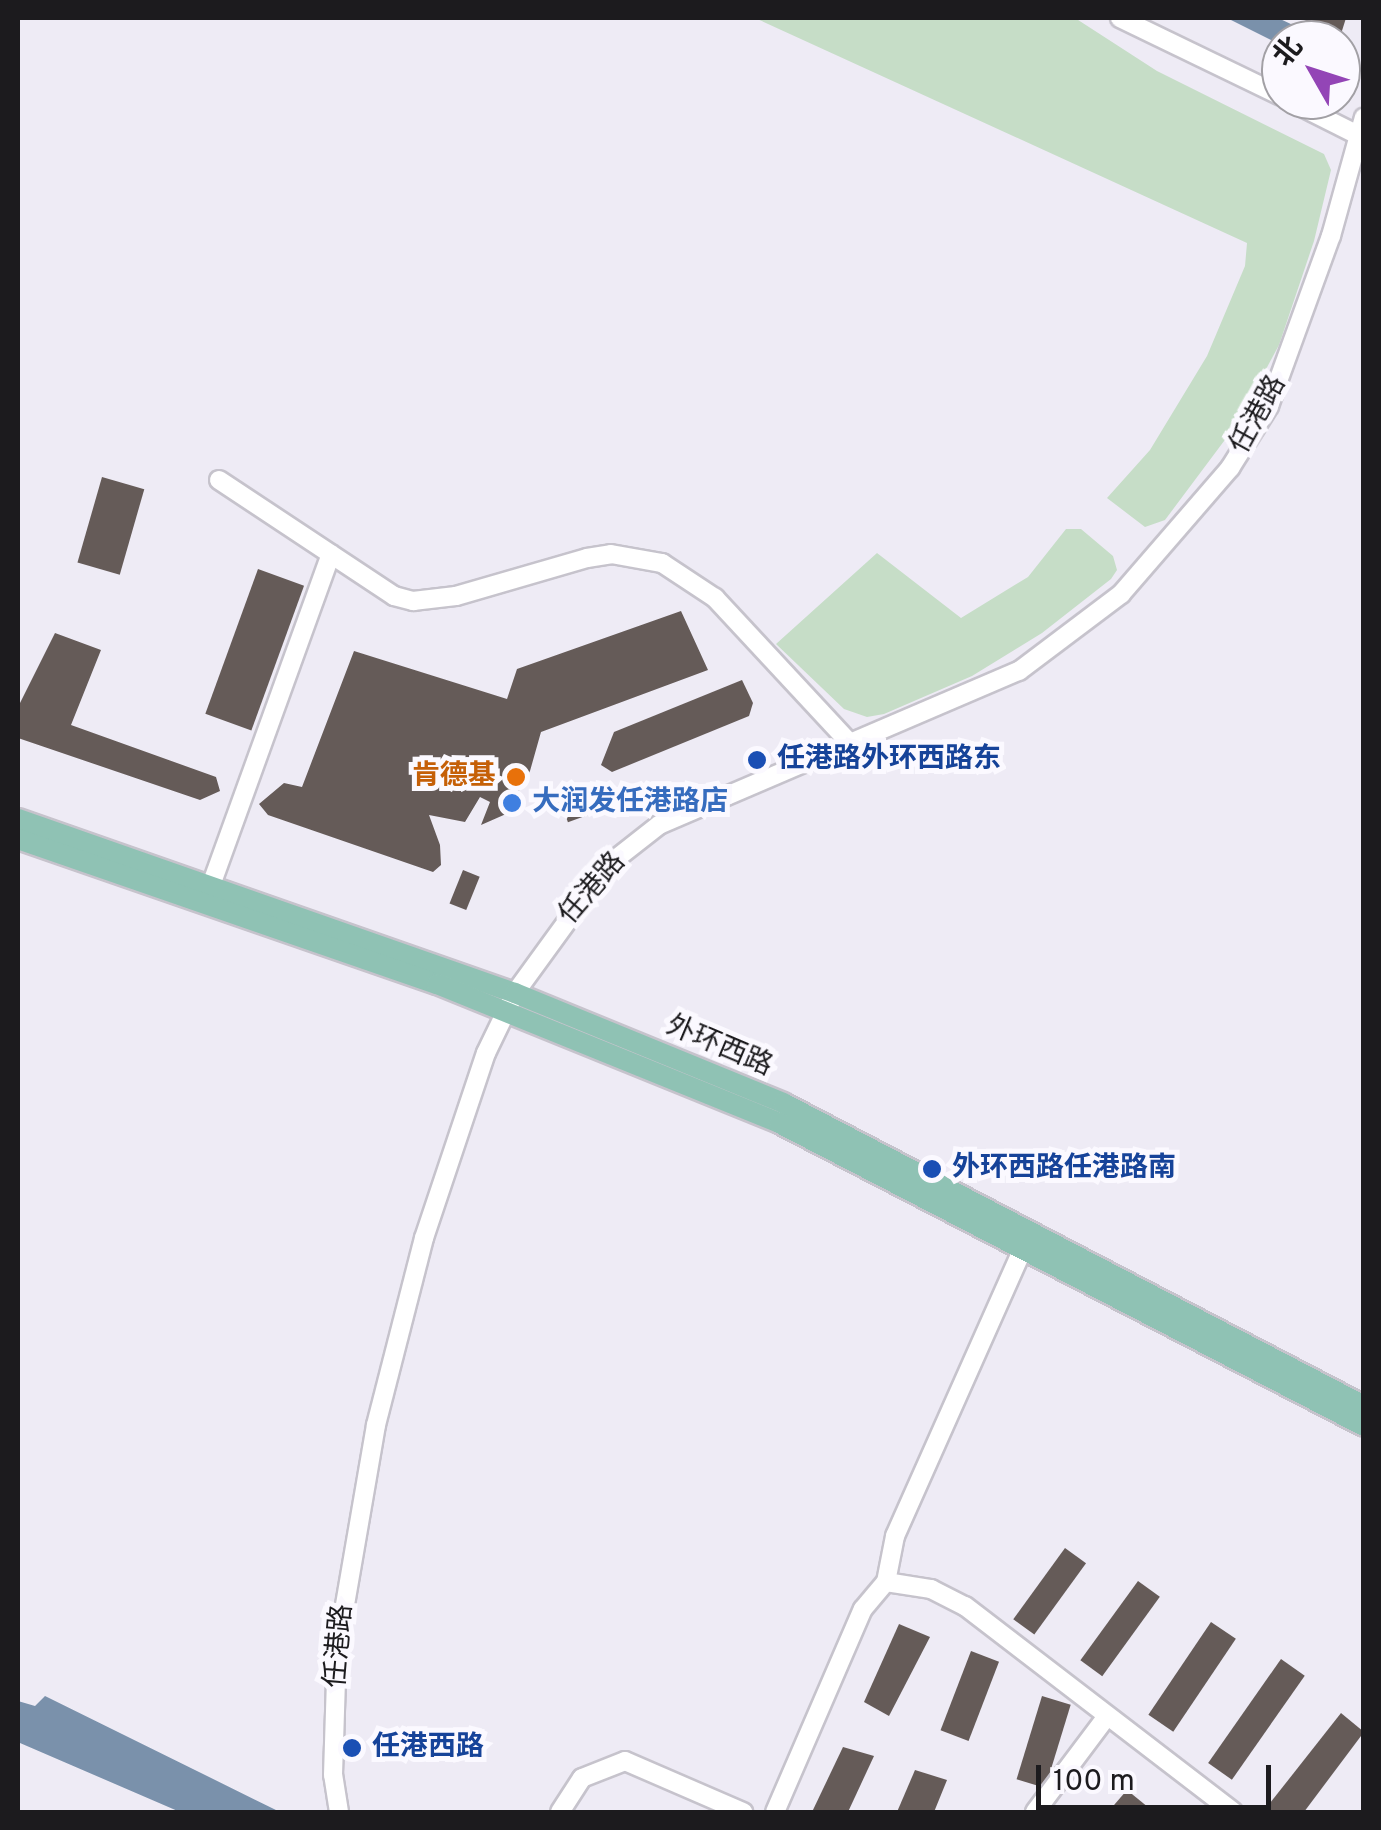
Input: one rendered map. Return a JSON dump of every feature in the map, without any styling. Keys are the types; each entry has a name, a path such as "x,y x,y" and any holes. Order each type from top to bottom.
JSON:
{"main road":[{"name":"外环西路","path":"18,819 782,1103 1364,1406"},
{"name":"外环西路","path":"18,839 510,1002 779,1122 1364,1426"}],"street":[{"path":"1120,18 1261,86"},
{"name":"任港路","path":"339,1812 334,1775 337,1651 353,1533 424,1238 510,1002 575,904 631,845 766,774 1018,671 1121,594 1180,531 1269,406 1298,338 1364,117"},
{"path":"1327,120 1361,137"},
{"path":"218,480 394,596 414,601 456,596 611,554 662,563 715,598 848,742"},
{"path":"210,888 331,554"},
{"path":"775,1812 863,1609 886,1582 896,1536 1022,1250"},
{"path":"886,1582 931,1590 965,1606 1104,1720 1233,1812"},
{"path":"1035,1812 1104,1720"},
{"path":"560,1812 582,1778 624,1761 744,1812"}],"green space":[{"path":"755,18 1075,18 1157,71 1324,154 1331,170 1314,241 1279,345 1236,425 1165,520 1145,527 1107,498 1150,450 1207,356 1245,266 1247,243"},
{"path":"1066,529 1081,529 1113,556 1117,570 1111,579 1042,633 972,676 884,714 867,717 844,709 776,644 877,553 961,618 1028,577"}],"water":[{"path":"1227,18 1282,20 1261,20 1261,35"},
{"path":"45,1696 279,1812 180,1812 20,1743 18,1701 35,1706"}],"building":[{"path":"1299,18 1346,18 1345,20"},
{"path":"102,477 144,489 120,575 77,563"},
{"path":"258,569 304,586 251,730 205,714"},
{"path":"681,611 708,670 541,732 530,771 506,814 481,825 490,802 480,797 465,822 429,815 440,845 441,865 433,872 268,815 259,804 284,783 302,787 354,651 507,699 517,669"},
{"path":"55,633 101,650 71,725 216,777 220,791 200,800 18,738 18,707"},
{"path":"742,680 753,703 749,716 612,772 601,765 614,732"},
{"path":"591,798 596,812 568,822 563,808"},
{"path":"463,870 480,877 466,910 450,903"},
{"path":"1065,1548 1086,1563 1034,1634 1013,1619"},
{"path":"1138,1581 1160,1597 1102,1676 1080,1660"},
{"path":"1211,1622 1236,1639 1173,1732 1148,1715"},
{"path":"899,1624 930,1637 889,1716 864,1702"},
{"path":"971,1651 999,1662 969,1741 941,1730"},
{"path":"1281,1659 1305,1676 1232,1780 1208,1763"},
{"path":"1042,1696 1071,1705 1045,1788 1017,1779"},
{"path":"1341,1713 1364,1732 1304,1812 1263,1812"},
{"path":"843,1747 874,1756 848,1812 812,1812"},
{"path":"915,1770 947,1780 934,1812 897,1812"},
{"path":"1127,1790 1154,1812 1108,1812"}],"place":[{"name":"任港路外环西路东","path":"757,760"},
{"name":"肯德基","path":"516,777"},
{"name":"大润发任港路店","path":"512,803"},
{"name":"外环西路任港路南","path":"932,1169"},
{"name":"任港西路","path":"352,1748"}]}
